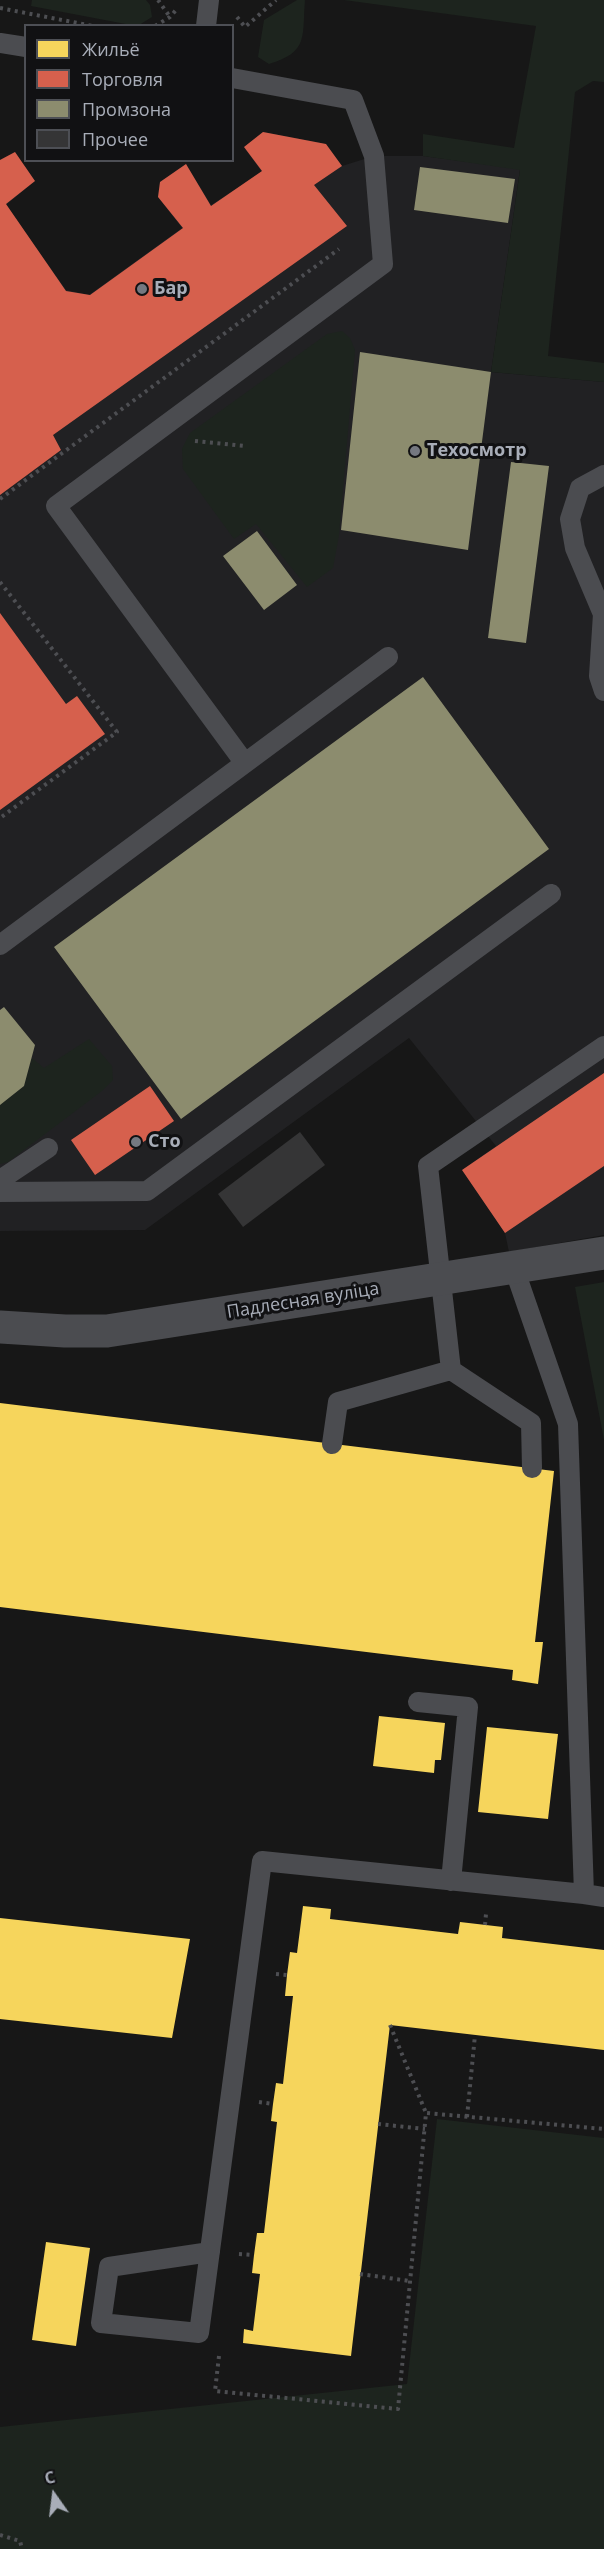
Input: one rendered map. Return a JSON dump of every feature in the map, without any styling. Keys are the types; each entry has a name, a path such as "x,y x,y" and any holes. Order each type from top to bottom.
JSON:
{"street":[{"name":"Падлесная вуліца","path":"0,1328 107,1331 604,1253"}],"lane":[{"path":"206,24 209,0"},
{"path":"0,43 24,47"},
{"path":"234,78 353,100 374,156 383,264 56,506 244,762"},
{"path":"604,476 580,488 570,519 575,548 603,614 599,676 604,691"},
{"path":"0,945 388,657"},
{"path":"0,1192 147,1191 551,894"},
{"path":"451,1370 428,1166 604,1046"},
{"path":"0,1180 48,1148"},
{"path":"514,1268 568,1424 584,1894"},
{"path":"332,1444 338,1402 451,1370 531,1423 532,1468"},
{"path":"418,1702 468,1707 451,1881"},
{"path":"210,2252 109,2267 100,2323 199,2333 210,2252 262,1861 604,1897"}],"path":[{"path":"158,0 170,16"},
{"path":"236,14 244,27 276,0"},
{"path":"0,8 83,24"},
{"path":"158,24 177,9"},
{"path":"0,500 339,249"},
{"path":"0,582 117,732 0,818"},
{"path":"221,2345 215,2391 398,2409 426,2113 390,2025"},
{"path":"467,2117 475,2035"},
{"path":"253,2102 273,2104"},
{"path":"426,2113 604,2129"},
{"path":"378,2124 425,2129"},
{"path":"233,2253 254,2255"},
{"path":"360,2274 410,2281"},
{"path":"0,2535 20,2541 22,2549"}],"shaded area":[{"path":"32,0 146,0 150,5 152,17 141,24 126,24 31,6"},
{"path":"297,0 305,0 301,41 291,54 269,64 258,57 264,20"},
{"path":"344,0 604,0 604,82 593,81 575,92 548,356 604,363 604,382 491,372 520,170 423,156 423,134 514,148 536,26"},
{"path":"263,132 326,144 342,166 374,156 423,156 520,169 491,372 604,382 604,1235 509,1252 505,1233 462,1170 496,1146 409,1038 145,1230 0,1231 0,160 15,152 35,181 6,205 66,290 89,295 182,228 158,197 160,182 186,164 211,205 262,172 244,147"},
{"path":"342,331 350,338 355,350 339,535 333,568 307,587 256,524 234,539 183,469 182,449 190,433 327,334"},
{"path":"89,1039 112,1066 113,1080 102,1091 8,1162 0,1164 0,1105 24,1086 32,1058 44,1068"},
{"path":"604,1282 604,1440 575,1287"},
{"path":"437,2119 604,2138 604,2549 0,2549 0,2427 407,2384"}],"building: Жильё":[{"path":"0,1403 554,1471 535,1642 543,1642 538,1684 512,1680 513,1670 0,1607"},
{"path":"379,1716 445,1723 441,1760 435,1760 434,1773 373,1766"},
{"path":"487,1727 558,1734 548,1819 478,1812"},
{"path":"303,1906 331,1909 330,1919 458,1934 460,1922 503,1927 502,1938 604,1950 604,2050 390,2025 351,2356 243,2343 244,2329 253,2331 260,2274 252,2273 254,2255 257,2233 264,2233 277,2122 271,2121 273,2104 276,2083 283,2084 293,1996 285,1996 287,1975 290,1952 297,1953"},
{"path":"0,1918 190,1939 172,2038 0,2019"},
{"path":"46,2242 90,2248 76,2346 32,2340"}],"building: Торговля":[{"path":"263,132 326,144 342,166 314,185 347,226 53,435 61,450 0,495 0,160 15,152 35,181 6,204 66,291 90,295 183,228 158,197 160,182 186,164 211,206 262,171 244,147"},
{"path":"0,613 66,704 77,696 105,734 0,810"},
{"path":"604,1073 604,1166 505,1233 462,1170"},
{"path":"150,1086 174,1121 95,1175 71,1140"}],"building: Промзона":[{"path":"420,167 515,179 508,223 414,210"},
{"name":"Техосмотр","path":"360,352 491,372 468,550 341,530"},
{"path":"511,462 549,466 526,643 488,638"},
{"path":"257,531 297,585 264,610 223,556"},
{"path":"423,677 549,849 181,1119 54,947"},
{"path":"4,1007 35,1045 24,1086 0,1105 0,1010"}],"building: Прочее":[{"path":"300,1132 325,1165 243,1227 218,1194"}],"place":[{"name":"Бар","path":"142,289"},
{"name":"Техосмотр","path":"415,451"},
{"name":"Сто","path":"136,1142"}]}
